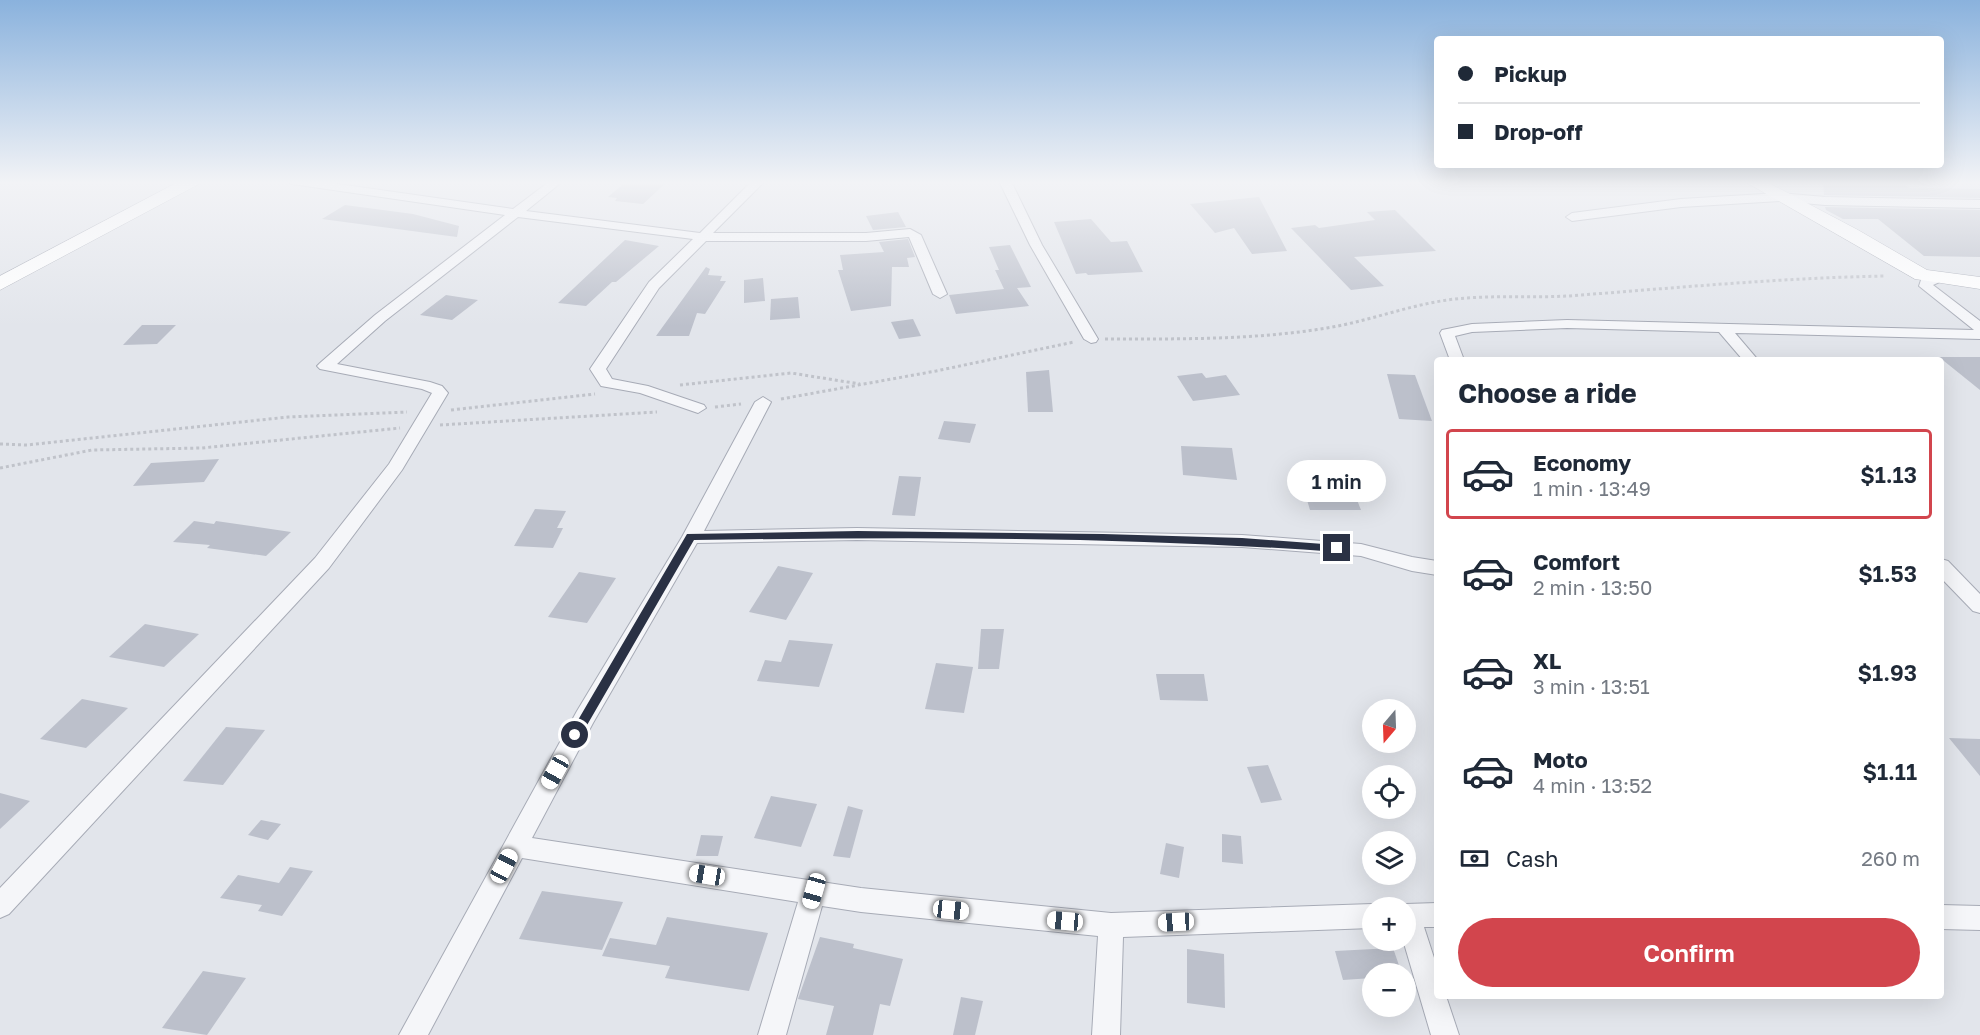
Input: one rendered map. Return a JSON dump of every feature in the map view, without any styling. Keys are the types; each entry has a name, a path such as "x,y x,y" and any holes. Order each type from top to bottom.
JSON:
{"main road":[{"path":"0,284 102,229"},
{"path":"1843,229 1930,277 1980,283"}],"street":[{"path":"0,906 322,563 396,466 440,393 437,389 325,366 380,318 493,229"},
{"path":"643,229 704,237 866,237 910,233 915,235 940,294"},
{"path":"698,408 643,389 606,383 598,369 654,285 712,229"},
{"path":"1028,229 1090,339"},
{"path":"1930,277 1926,286 1980,328"},
{"path":"1456,357 1447,333 1458,329 1567,324 1980,335"},
{"path":"1722,327 1748,357"},
{"path":"412,1035 585,717 691,537 763,402"},
{"path":"691,537 858,534 1242,541 1361,550 1434,568"},
{"path":"1944,570 1980,606"},
{"path":"515,846 861,900 1111,925 1362,916"},
{"path":"772,1035 814,891"},
{"path":"1416,916 1434,915"},
{"path":"1944,917 1980,918"},
{"path":"1106,1035 1111,925"},
{"path":"1416,944 1445,1035"}],"path":[{"path":"698,408 763,402 936,371 1090,339 1213,339 1315,330 1396,309 1455,299 1562,297 1730,281 1830,276 1930,277"},
{"path":"0,468 92,450 202,448 419,426 660,412"}],"building":[{"path":"399,229 458,229 457,237"},
{"path":"1057,229 1100,229 1111,242 1127,241 1143,272 1088,275 1086,273 1076,274"},
{"path":"1212,229 1229,229 1215,233"},
{"path":"1235,229 1276,229 1287,251 1252,254"},
{"path":"1292,229 1414,229 1436,251 1354,257 1384,286 1351,290"},
{"path":"1891,229 1980,229 1980,257 1924,256"},
{"path":"908,239 915,257 907,258 909,267 892,267 891,306 851,311 838,270 843,270 840,255 884,252 879,242"},
{"path":"625,240 659,246 616,282 612,282 586,306 558,303"},
{"path":"1010,245 1031,287 1017,288 1029,306 956,314 949,295 1004,289 995,270 999,270 989,247"},
{"path":"706,267 710,269 708,275 722,276 720,281 726,281 705,314 697,313 689,336 656,336"},
{"path":"763,278 765,301 744,303 744,280"},
{"path":"446,295 478,300 452,320 420,315"},
{"path":"798,297 800,318 770,320 771,299"},
{"path":"913,319 921,336 899,339 891,322"},
{"path":"142,325 176,325 157,344 123,345"},
{"path":"1944,357 1980,357 1980,390 1944,361"},
{"path":"1049,370 1053,412 1028,412 1026,372"},
{"path":"1202,373 1206,378 1226,375 1240,395 1193,401 1177,376"},
{"path":"1387,374 1415,375 1432,421 1399,419"},
{"path":"944,421 976,424 970,443 938,439"},
{"path":"1181,446 1232,448 1237,480 1183,475"},
{"path":"219,459 204,482 133,486 151,463"},
{"path":"899,476 921,477 915,516 892,515"},
{"path":"1304,490 1353,490 1361,510 1310,510"},
{"path":"535,509 566,511 557,528 563,528 553,548 514,546"},
{"path":"194,521 214,524 216,521 291,532 266,556 207,548 210,545 173,542"},
{"path":"778,566 813,573 786,620 749,612"},
{"path":"579,572 616,578 587,623 548,617"},
{"path":"145,624 199,634 164,667 109,657"},
{"path":"981,629 1004,629 999,669 978,669"},
{"path":"789,640 833,644 819,687 757,681 765,660 781,662"},
{"path":"936,663 973,667 964,713 925,709"},
{"path":"1156,674 1204,674 1208,701 1160,700"},
{"path":"82,699 128,708 86,748 40,739"},
{"path":"226,727 265,730 223,785 183,781"},
{"path":"1949,738 1980,739 1980,776"},
{"path":"1268,765 1282,800 1261,803 1247,767"},
{"path":"0,793 30,801 0,829"},
{"path":"771,796 817,804 801,847 754,838"},
{"path":"848,806 863,810 850,858 833,856"},
{"path":"261,820 281,824 268,840 248,835"},
{"path":"1222,834 1241,836 1243,864 1222,862"},
{"path":"701,835 723,836 718,856 696,856"},
{"path":"1166,843 1184,847 1179,878 1160,874"},
{"path":"290,867 313,871 282,916 258,911 262,905 220,898 238,875 279,883"},
{"path":"542,891 623,902 602,950 519,939"},
{"path":"667,917 768,933 749,991 665,978 670,966 602,956 610,938 656,945"},
{"path":"820,937 854,944 853,948 903,959 890,1006 880,1004 873,1035 826,1035 834,1006 798,999"},
{"path":"1187,949 1224,954 1225,1008 1187,1003"},
{"path":"1335,951 1394,951 1398,963 1362,963 1362,979 1343,980"},
{"path":"203,971 246,978 207,1035 162,1028"},
{"path":"961,997 983,1001 975,1035 953,1035"}],"route":[{"path":"575,735 691,537 858,534 1103,537 1242,541 1337,548"}]}
